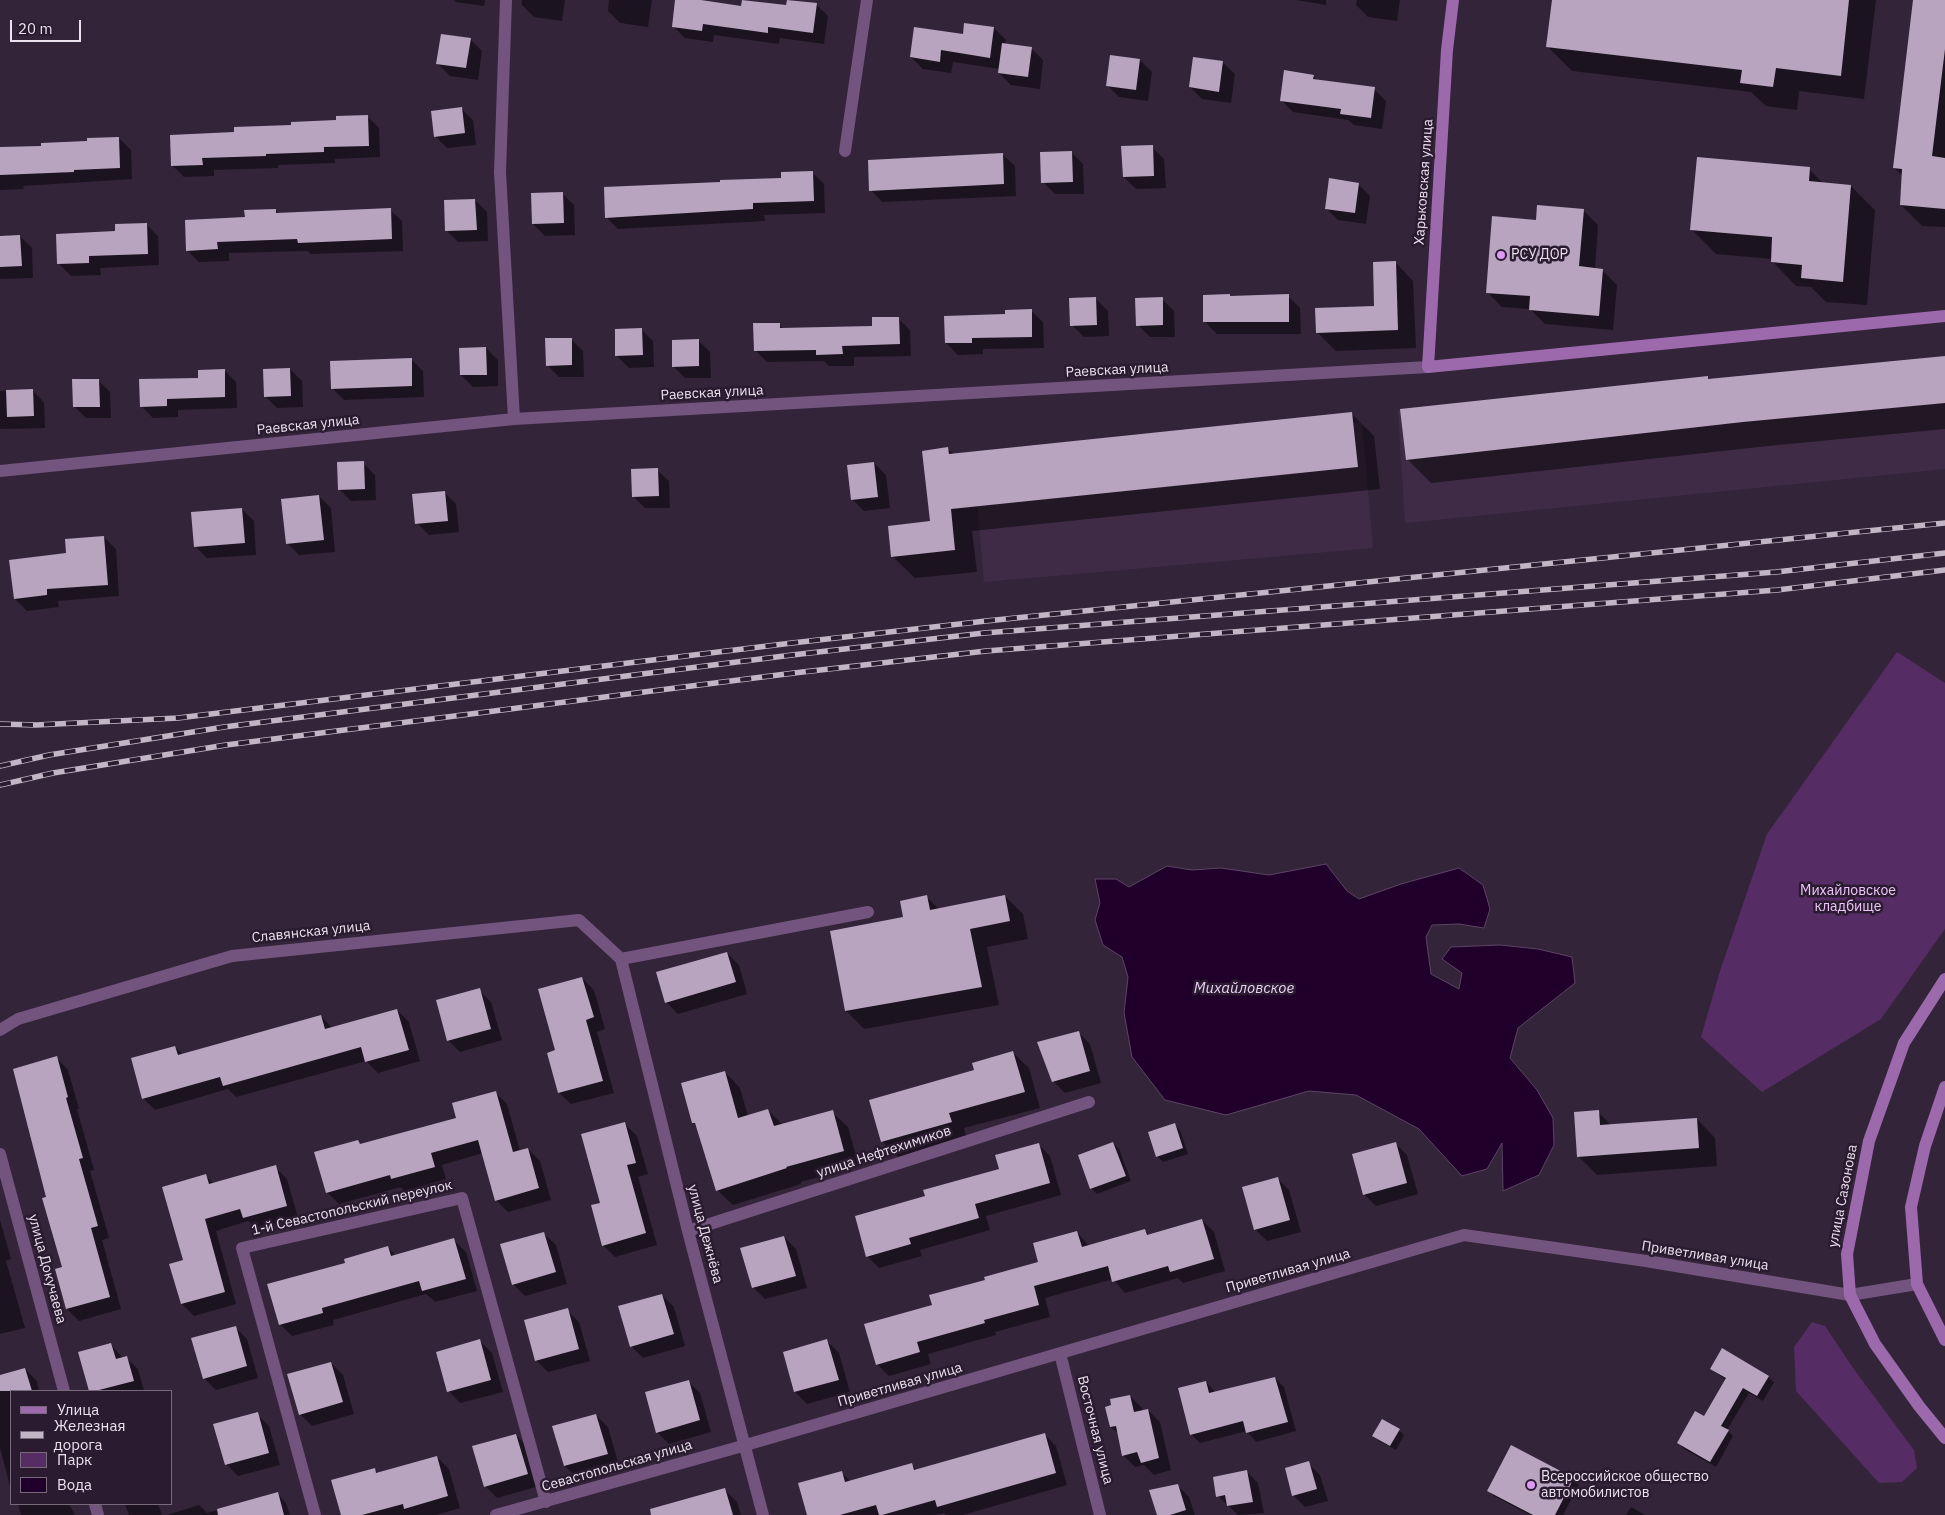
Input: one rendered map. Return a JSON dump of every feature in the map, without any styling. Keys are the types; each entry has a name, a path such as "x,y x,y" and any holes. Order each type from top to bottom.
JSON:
{"street":[{"path":"506,0 500,172 514,420"},
{"path":"846,151 867,0"},
{"name":"Харьковская улица","path":"1428,367 1447,50 1453,0"},
{"path":"1428,367 1945,316"},
{"name":"Раевская улица","path":"0,471 514,420 1428,367"},
{"path":"622,959 868,912"},
{"name":"Славянская улица","path":"0,1030 18,1019 232,956 579,920 622,959"},
{"name":"улица Дежнёва","path":"622,959 688,1231 763,1515"},
{"name":"улица Сазонова","path":"1945,979 1904,1043 1869,1141 1847,1254 1850,1295 1875,1344 1919,1406 1945,1438"},
{"path":"1945,1087 1925,1146 1911,1207 1917,1284 1945,1340"},
{"name":"улица Нефтехимиков","path":"688,1231 1089,1102"},
{"name":"улица Докучаева","path":"0,1154 64,1390"},
{"name":"1-й Севастопольский переулок","path":"315,1515 242,1248 462,1198 546,1502"},
{"name":"Приветливая улица","path":"746,1445 1464,1235 1646,1261 1850,1295 1917,1284"},
{"name":"Восточная улица","path":"1060,1353 1100,1515"},
{"name":"Севастопольская улица","path":"496,1515 746,1445"}],"shaded area":[{"path":"1945,360 1945,469 1405,523 1398,410"},
{"path":"1362,422 1373,548 984,582 973,456"}],"green space":[{"name":"Михайловское кладбище","path":"1897,652 1945,683 1945,929 1881,1019 1762,1092 1701,1037 1720,971 1767,834"},
{"path":"1812,1322 1825,1326 1853,1368 1914,1450 1917,1468 1902,1482 1879,1483 1796,1391 1794,1347"}],"water":[{"name":"Михайловское","path":"1326,864 1347,891 1359,899 1401,884 1459,868 1483,885 1490,909 1484,928 1459,924 1432,925 1426,937 1431,974 1459,989 1462,973 1442,959 1451,947 1500,945 1538,949 1572,957 1575,983 1518,1028 1510,1058 1537,1090 1553,1118 1554,1145 1539,1175 1503,1191 1502,1143 1487,1169 1462,1176 1419,1129 1356,1095 1309,1091 1226,1115 1165,1100 1132,1057 1124,1013 1128,977 1122,957 1103,945 1095,920 1100,903 1095,879 1116,879 1129,887 1167,866 1192,870 1221,868 1269,875"}],"building":[{"path":"675,0 701,0 741,6 742,0 786,5 787,0 817,3 813,33 768,27 768,33 703,24 702,31 672,27"},
{"path":"1552,0 1849,0 1841,76 1776,68 1773,87 1740,83 1742,70 1546,47"},
{"path":"1913,0 1945,0 1945,49 1932,156 1945,158 1945,209 1900,205 1902,169 1893,168"},
{"path":"964,23 994,27 990,58 941,50 940,62 910,57 914,27 963,34"},
{"path":"441,34 471,38 466,68 436,64"},
{"path":"1002,43 1032,47 1028,77 998,73"},
{"path":"1110,55 1140,59 1136,90 1106,86"},
{"path":"1193,57 1223,61 1219,92 1189,87"},
{"path":"1284,70 1314,75 1313,79 1375,87 1371,118 1340,114 1341,109 1280,101"},
{"path":"462,107 465,133 434,137 431,111"},
{"path":"368,115 369,146 324,147 324,152 202,158 203,165 171,166 170,135 234,132 234,127 291,125 291,122 336,120 336,116"},
{"path":"119,137 120,168 0,175 0,147 41,146 41,143 87,141 87,138"},
{"path":"1153,145 1154,176 1123,177 1121,146"},
{"path":"1072,151 1073,182 1041,183 1040,152"},
{"path":"1003,153 1004,184 869,191 868,160"},
{"path":"1697,157 1810,167 1809,181 1851,185 1843,282 1801,278 1802,265 1771,262 1772,237 1690,230"},
{"path":"813,171 814,201 753,203 753,209 605,218 604,187 781,178 781,172"},
{"path":"1329,178 1359,183 1355,213 1325,209"},
{"path":"563,192 564,223 532,224 531,193"},
{"path":"475,199 477,230 445,231 444,200"},
{"path":"1537,205 1584,209 1579,266 1603,269 1599,316 1529,310 1530,296 1486,293 1492,216 1536,220"},
{"path":"391,208 392,239 298,243 297,239 217,242 218,249 186,251 185,220 245,217 244,210 276,209 276,213"},
{"path":"147,223 148,254 89,256 89,263 57,264 56,234 115,231 115,224"},
{"path":"20,235 22,266 0,267 0,236"},
{"path":"1396,261 1398,330 1316,333 1315,308 1374,306 1373,262"},
{"path":"1230,294 1230,296 1289,294 1289,322 1203,322 1203,295"},
{"path":"1096,297 1097,325 1070,326 1069,298"},
{"path":"1163,297 1163,325 1136,326 1135,298"},
{"path":"1032,309 1032,337 972,338 972,343 945,343 944,316 1005,314 1005,310"},
{"path":"872,317 899,317 900,344 842,346 843,354 816,355 816,350 754,351 753,323 780,323 780,328 872,326"},
{"path":"642,328 643,355 615,356 615,329"},
{"path":"545,338 572,338 572,365 546,366"},
{"path":"699,339 699,366 672,367 672,340"},
{"path":"486,347 487,375 460,375 459,348"},
{"path":"1945,356 1945,403 1743,422 1406,460 1400,409 1708,376 1708,379"},
{"path":"412,358 412,386 331,389 330,361"},
{"path":"290,368 291,396 264,397 263,369"},
{"path":"225,369 225,397 167,399 167,406 140,407 139,379 198,378 198,370"},
{"path":"72,379 99,379 100,407 73,407"},
{"path":"33,389 34,416 7,417 6,390"},
{"path":"1352,412 1358,467 951,509 955,550 891,557 888,526 930,521 922,451 948,447 949,454"},
{"path":"364,461 365,489 338,490 337,462"},
{"path":"874,462 878,497 851,500 847,465"},
{"path":"658,468 659,496 632,497 631,469"},
{"path":"445,491 448,521 415,524 412,494"},
{"path":"319,495 324,540 286,544 281,499"},
{"path":"242,508 245,543 194,547 191,512"},
{"path":"104,536 108,585 47,589 47,595 14,599 9,560 66,553 65,539"},
{"path":"927,895 930,910 1005,895 1010,921 970,929 982,987 845,1011 830,931 903,917 900,901"},
{"path":"727,952 736,982 665,1003 656,972"},
{"path":"582,977 594,1017 586,1020 603,1081 558,1093 547,1053 555,1050 538,989"},
{"path":"480,988 491,1029 447,1041 436,1000"},
{"path":"397,1009 409,1050 365,1062 361,1047 223,1086 220,1077 142,1099 131,1058 175,1046 178,1055 321,1015 325,1029"},
{"path":"1079,1031 1090,1071 1052,1082 1037,1042"},
{"path":"1013,1051 1025,1092 949,1113 952,1122 881,1142 869,1100 974,1070 972,1063"},
{"path":"57,1056 68,1097 66,1098 83,1158 79,1159 98,1226 91,1228 110,1297 66,1309 55,1269 62,1267 42,1198 46,1197 13,1069"},
{"path":"725,1071 738,1118 768,1109 774,1126 833,1110 844,1151 786,1167 716,1191 695,1123 692,1123 681,1083"},
{"path":"496,1091 513,1152 528,1148 539,1188 495,1201 478,1140 431,1153 435,1167 391,1179 390,1175 326,1193 314,1152 358,1140 360,1144 456,1118 452,1103"},
{"path":"1599,1110 1600,1125 1697,1118 1699,1148 1577,1157 1574,1112"},
{"path":"625,1122 636,1163 627,1165 646,1233 602,1246 591,1205 600,1203 581,1134"},
{"path":"1175,1123 1183,1148 1156,1157 1148,1132"},
{"path":"1113,1142 1126,1176 1090,1189 1078,1155"},
{"path":"1396,1142 1407,1183 1363,1195 1352,1154"},
{"path":"1039,1143 1050,1183 975,1204 979,1218 909,1238 911,1244 866,1257 855,1216 925,1196 923,1190 999,1169 995,1155"},
{"path":"276,1165 287,1206 243,1218 240,1209 205,1219 225,1292 181,1304 169,1264 183,1260 162,1187 206,1174 209,1184"},
{"path":"1278,1177 1290,1220 1254,1230 1242,1187"},
{"path":"1202,1219 1214,1259 1170,1272 1168,1266 1112,1282 1108,1266 1034,1286 1039,1305 984,1320 985,1323 917,1342 920,1352 876,1365 864,1324 932,1305 929,1295 985,1280 984,1277 1038,1262 1033,1243 1077,1231 1082,1247 1145,1229 1147,1235"},
{"path":"544,1232 556,1272 512,1285 500,1244"},
{"path":"784,1236 796,1276 752,1288 740,1248"},
{"path":"454,1238 466,1279 422,1291 419,1281 322,1308 323,1313 279,1325 267,1284 345,1263 344,1259 388,1246 391,1256"},
{"path":"662,1294 674,1334 630,1347 618,1306"},
{"path":"568,1308 579,1349 535,1361 524,1320"},
{"path":"236,1326 247,1366 203,1379 191,1338"},
{"path":"480,1339 491,1380 447,1392 436,1352"},
{"path":"827,1339 839,1380 794,1392 783,1352"},
{"path":"111,1343 116,1359 127,1356 134,1381 99,1390 89,1390 78,1352"},
{"path":"1722,1348 1769,1376 1757,1396 1743,1388 1721,1426 1729,1430 1710,1462 1677,1443 1695,1411 1704,1416 1726,1378 1710,1369"},
{"path":"331,1362 343,1402 299,1415 287,1374"},
{"path":"25,1368 32,1390 0,1391 0,1375"},
{"path":"1275,1377 1288,1422 1246,1433 1243,1421 1190,1435 1178,1388 1206,1381 1209,1393"},
{"path":"689,1380 700,1420 656,1433 645,1392"},
{"path":"1130,1395 1134,1412 1148,1409 1159,1458 1141,1463 1137,1452 1122,1456 1116,1426 1110,1427 1105,1407 1111,1405 1110,1399"},
{"path":"258,1412 269,1453 225,1465 213,1424"},
{"path":"596,1414 608,1454 564,1466 552,1426"},
{"path":"1382,1419 1400,1429 1390,1446 1372,1436"},
{"path":"1045,1433 1056,1473 937,1507 935,1500 882,1515 879,1515 876,1505 840,1515 807,1515 798,1483 842,1471 845,1482 912,1463 914,1470"},
{"path":"516,1434 528,1474 484,1487 472,1446"},
{"name":"Всероссийское общество автомобилистов","path":"1511,1445 1574,1478 1555,1515 1533,1515 1487,1491"},
{"path":"437,1456 448,1496 404,1509 403,1504 362,1515 341,1515 331,1480 375,1468 376,1473"},
{"path":"1309,1461 1317,1489 1292,1496 1285,1468"},
{"path":"1247,1470 1253,1502 1227,1506 1225,1495 1216,1497 1213,1477"},
{"path":"1178,1484 1186,1510 1170,1515 1157,1515 1149,1490"},
{"path":"725,1488 733,1515 651,1515 650,1509"},
{"path":"278,1492 284,1515 218,1515 217,1509"}],"railway":[{"path":"0,724 36,725 178,718 986,621 1945,523"},
{"path":"0,766 49,755 224,727 792,655 984,633 1776,572 1945,553"},
{"path":"0,785 53,773 226,745 794,673 986,651 1777,590 1945,570"}],"place":[{"name":"РСУ ДОР","path":"1501,255"},
{"name":"Всероссийское общество автомобилистов","path":"1531,1485"}]}
